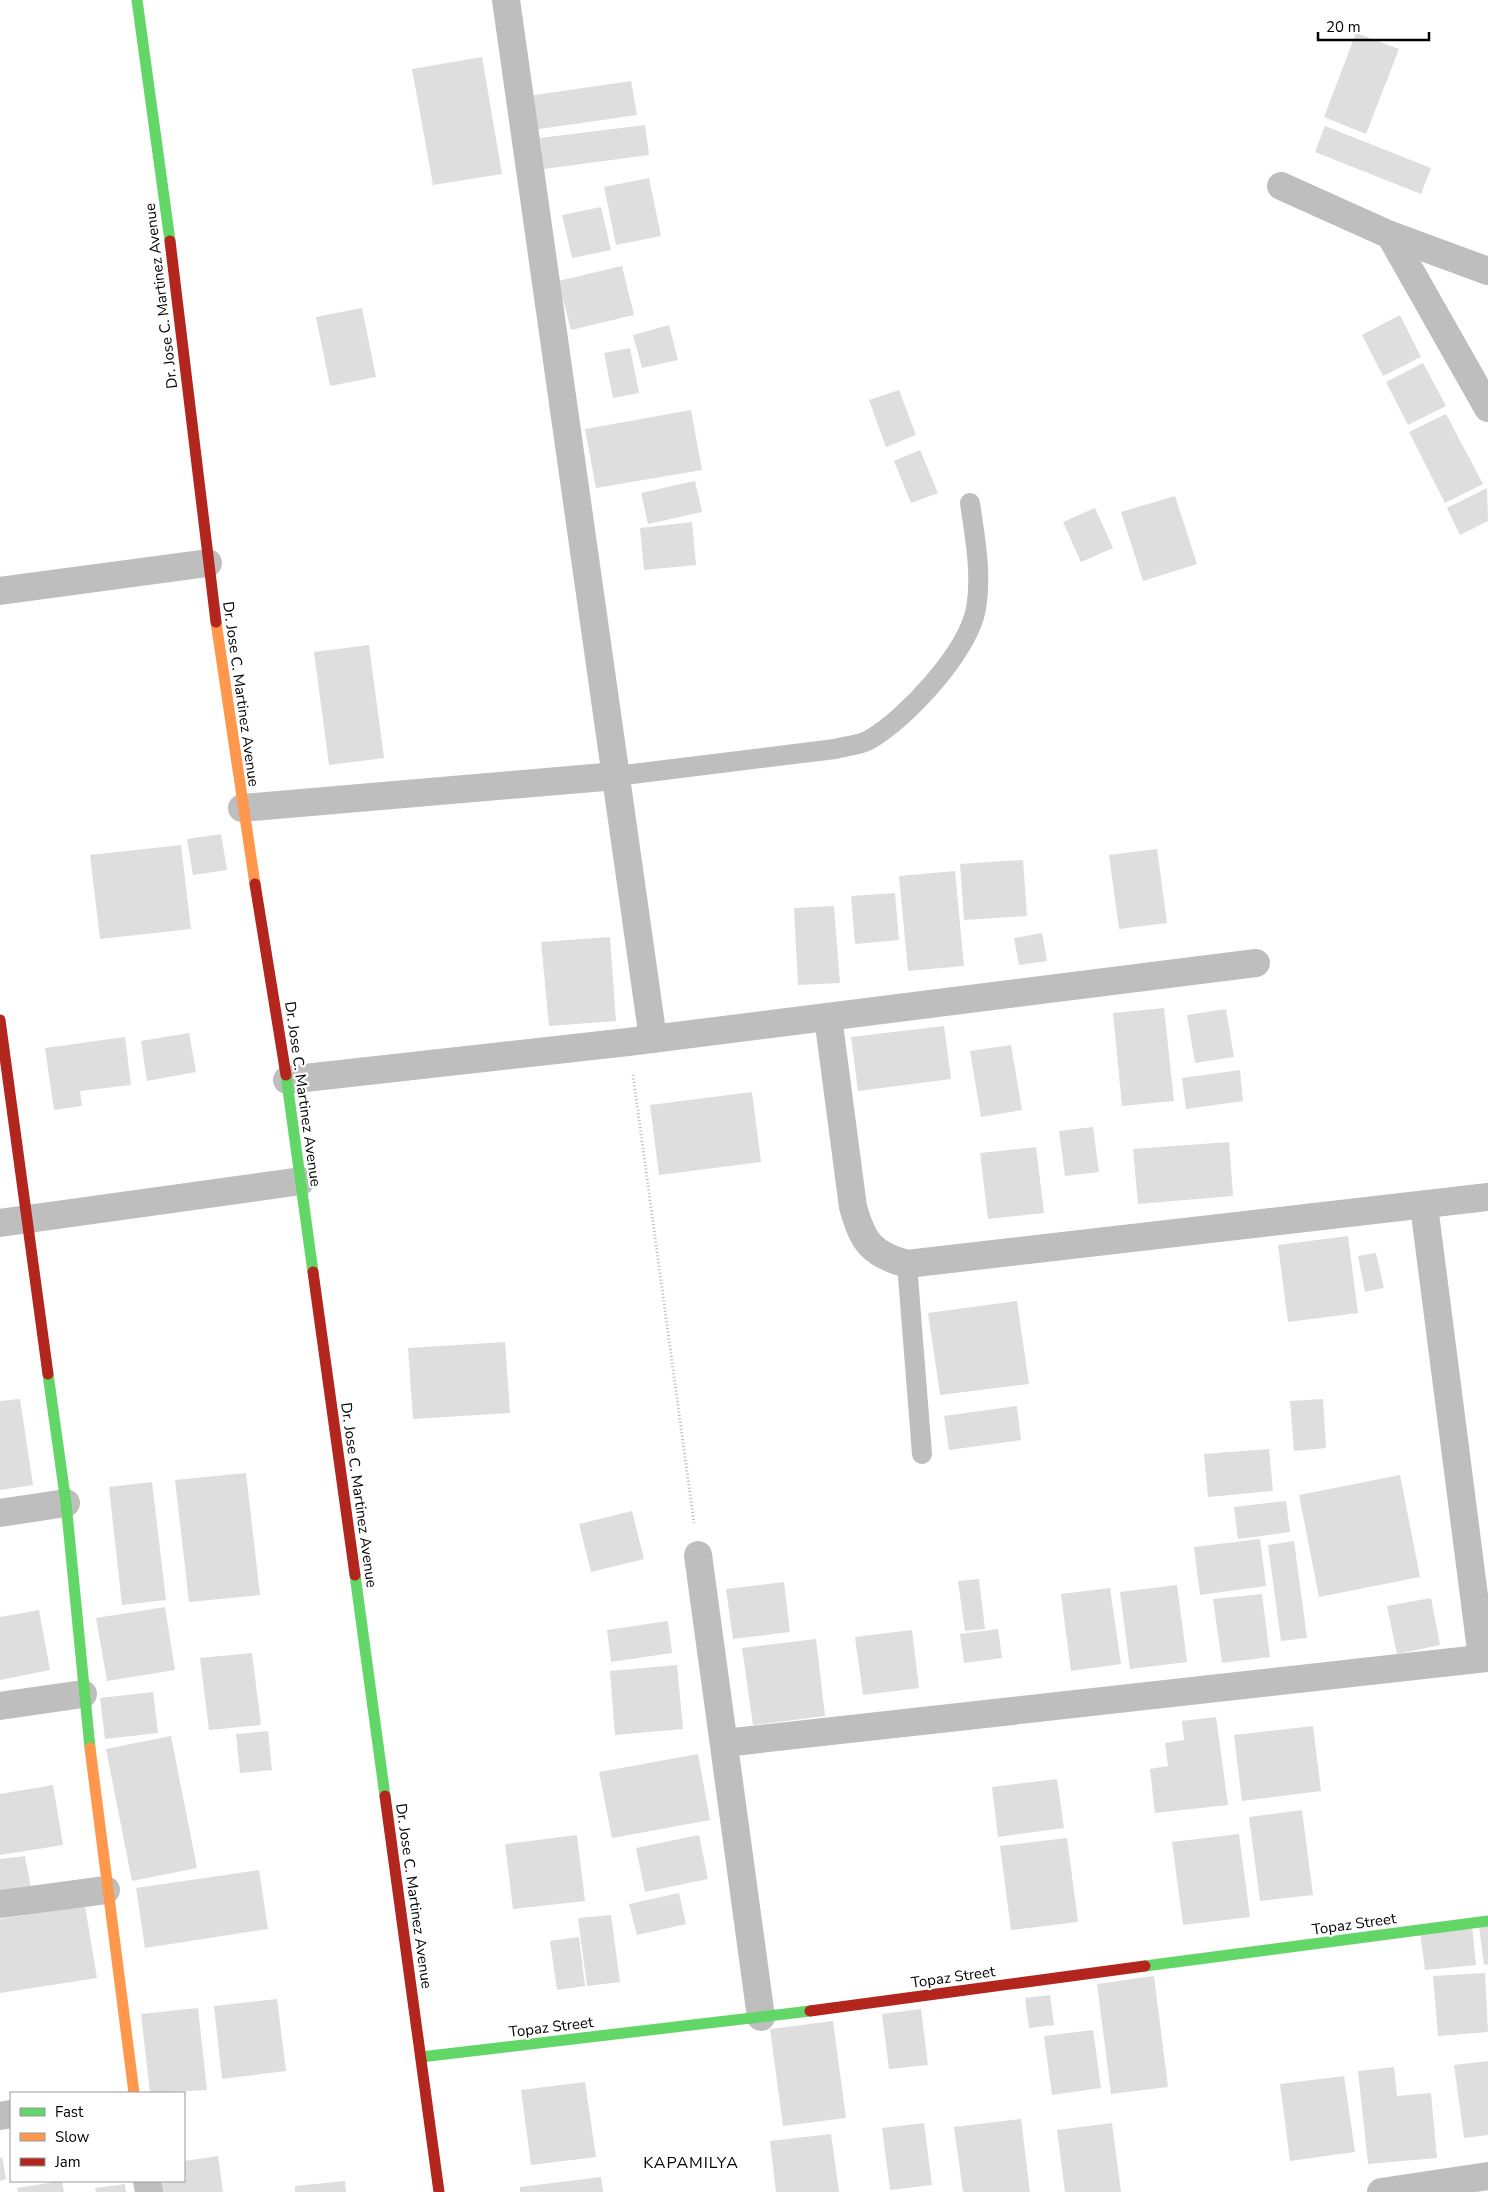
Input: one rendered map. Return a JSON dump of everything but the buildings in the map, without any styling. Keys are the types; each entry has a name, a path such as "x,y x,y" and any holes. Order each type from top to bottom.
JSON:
{"street":[{"name":"Dr. Jose C. Martinez Avenue","path":"137,0 166,210 208,563 242,808 287,1080 439,2192"},
{"path":"506,0 616,776 641,1041"},
{"path":"1281,186 1390,235 1488,271"},
{"path":"1390,235 1488,408"},
{"path":"0,591 208,563"},
{"path":"242,808 616,776"},
{"path":"287,1080 641,1041 1256,963"},
{"path":"828,1017 853,1208 861,1234 874,1251 888,1259 907,1264 1424,1206 1488,1197"},
{"path":"0,1020 66,1503 83,1694 106,1890 134,2092"},
{"path":"0,1223 301,1181"},
{"path":"724,1743 1485,1658 1424,1206"},
{"path":"0,1513 66,1503"},
{"path":"698,1556 761,2017"},
{"path":"0,1706 83,1694"},
{"path":"0,1904 106,1890"},
{"name":"Topaz Street","path":"421,2057 761,2017 1488,1921"},
{"path":"1381,2192 1488,2176"}],"lane":[{"path":"616,776 836,749 868,741 911,708 954,658 975,611 979,570 970,503"},
{"path":"907,1264 922,1454"}],"path":[{"path":"641,1041 698,1556"}],"traffic: fast":[{"path":"137,0 170,241"},
{"path":"286,1075 313,1272"},
{"path":"48,1374 66,1503 90,1748"},
{"path":"355,1575 385,1796"},
{"path":"1145,1966 1488,1921"},
{"path":"421,2057 810,2011"}],"traffic: slow":[{"path":"216,622 255,884"},
{"path":"90,1748 134,2092"}],"traffic: jam":[{"path":"170,241 216,622"},
{"path":"255,884 286,1075"},
{"path":"0,1020 48,1374"},
{"path":"313,1272 355,1575"},
{"path":"385,1796 439,2192"},
{"path":"810,2011 1145,1966"}],"district":[{"name":"KAPAMILYA","path":"691,2163"}]}
